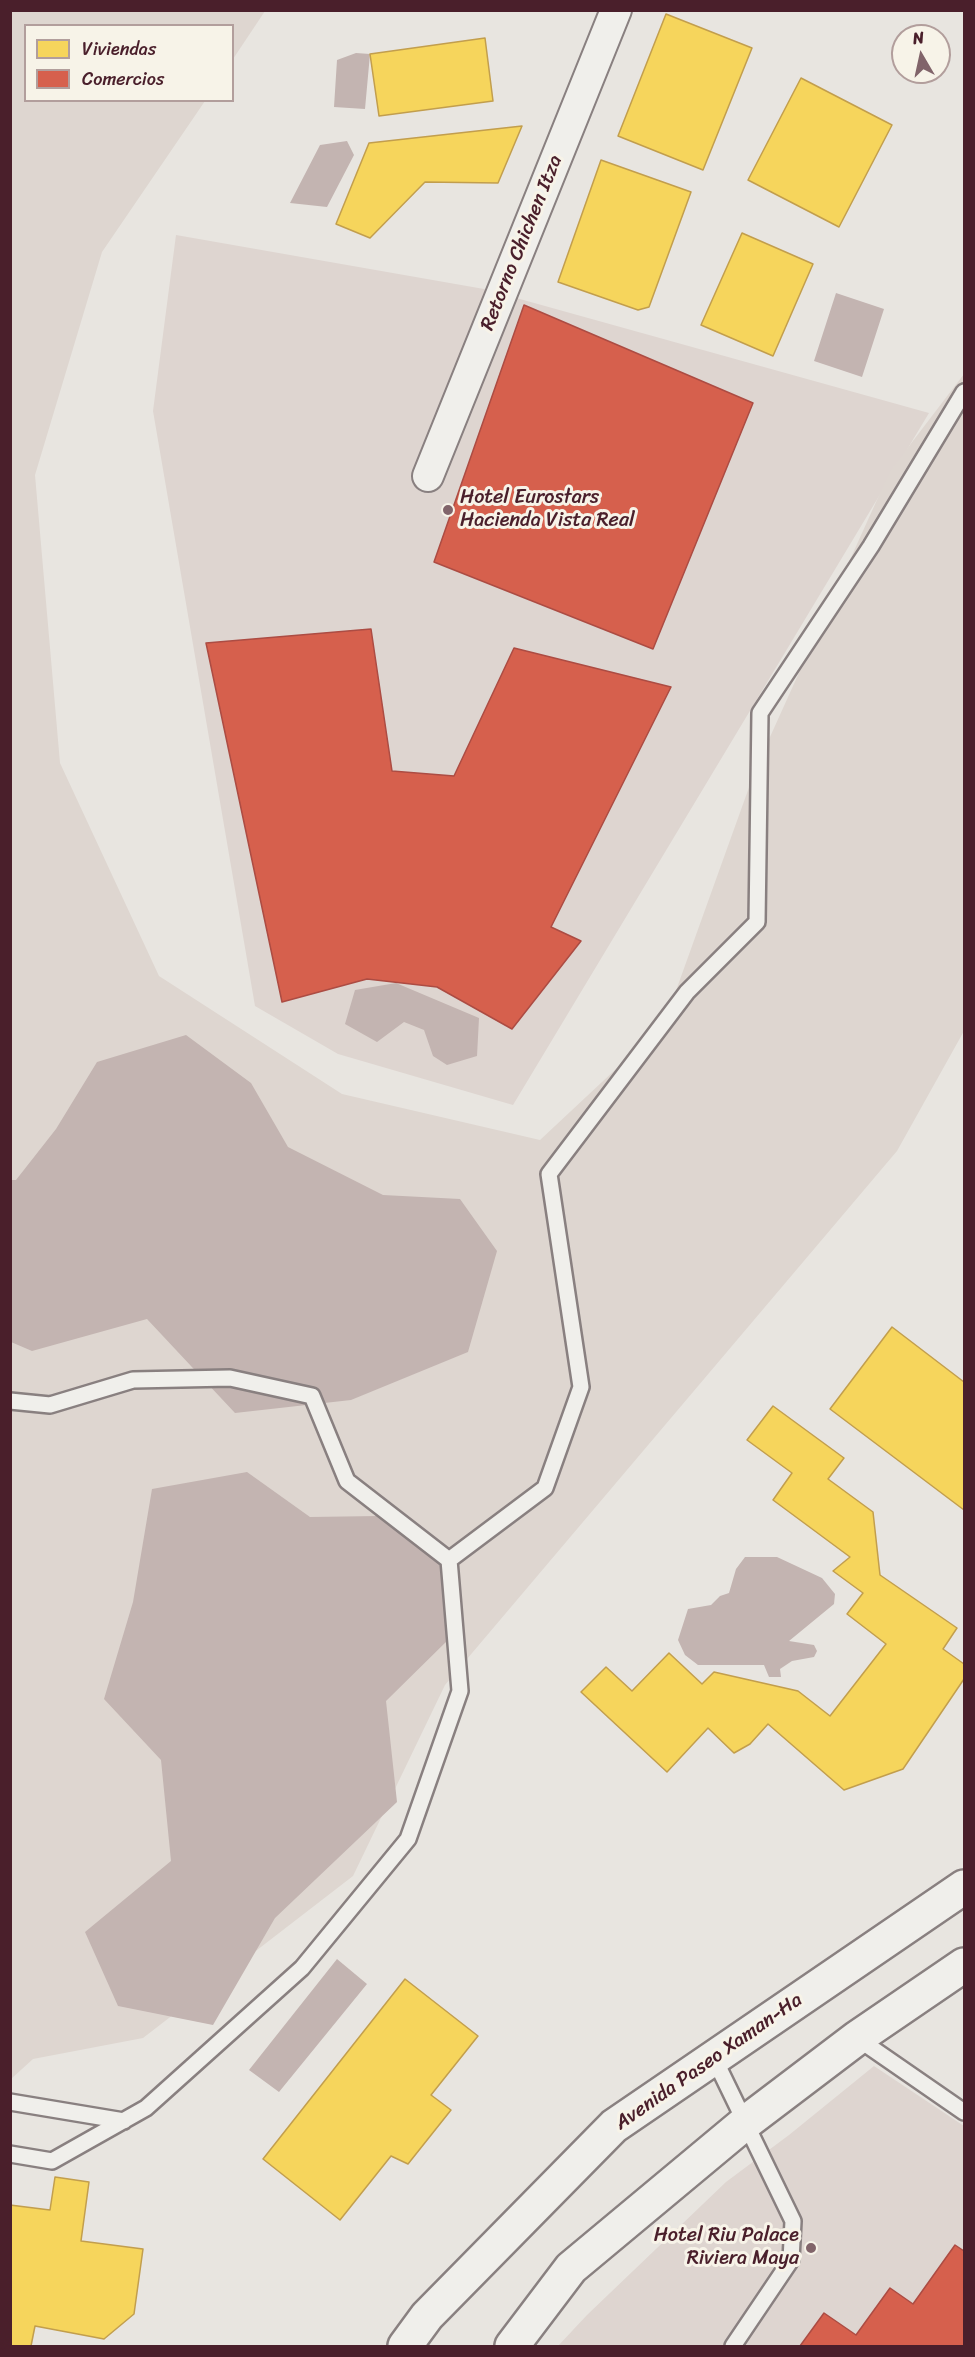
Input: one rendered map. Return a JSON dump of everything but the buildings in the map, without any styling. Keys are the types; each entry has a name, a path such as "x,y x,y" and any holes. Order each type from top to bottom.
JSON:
{"main road":[{"name":"Avenida Paseo Xaman-Ha","path":"405,2346 427,2316 614,2126 964,1887"},
{"path":"512,2346 571,2268 745,2123 856,2038 964,1965"}],"street":[{"name":"Retorno Chichen Itza","path":"428,476 616,10"}],"lane":[{"path":"449,1560 545,1488 581,1387 549,1174 687,993 757,922 760,713 871,546 964,392"},
{"path":"10,1401 50,1405 133,1380 219,1378 230,1378 312,1396 347,1481 449,1560 460,1691 408,1839 302,1968 146,2108 52,2161 10,2154"},
{"path":"856,2038 964,2110"},
{"path":"714,2058 793,2221 790,2260 733,2346"},
{"path":"10,2102 124,2121"}],"shaded area":[{"path":"11,11 265,11 234,58 234,24 24,24 24,102 204,102 102,252 35,475 60,763 159,976 342,1094 540,1140 664,1024 756,768 890,471 964,374 964,1031 897,1151 445,1685 353,1876 143,2038 33,2059 11,2079"},
{"path":"356,53 370,54 365,109 334,107 337,60"},
{"path":"347,141 354,155 327,207 290,203 320,145"},
{"name":"Hotel Eurostars Hacienda Vista Real","path":"176,235 484,289 929,413 513,1105 338,1054 255,1006 153,411"},
{"path":"836,293 884,309 862,377 814,361"},
{"path":"396,983 479,1018 477,1056 447,1065 433,1056 424,1030 404,1022 377,1042 345,1024 355,990"},
{"path":"186,1035 251,1083 288,1147 383,1195 460,1199 497,1251 468,1352 351,1400 235,1413 147,1319 32,1351 11,1342 10,1180 16,1180 56,1129 97,1062"},
{"path":"247,1472 310,1517 378,1516 447,1568 450,1638 386,1701 397,1802 275,1918 213,2025 118,2006 85,1932 171,1861 161,1760 104,1699 133,1602 152,1489"},
{"path":"745,1557 777,1557 822,1578 835,1594 834,1604 789,1641 814,1645 817,1651 814,1657 792,1661 780,1669 781,1677 769,1677 764,1665 698,1665 685,1655 678,1640 688,1609 711,1605 720,1596 729,1593 736,1569"},
{"path":"337,1959 367,1984 279,2092 249,2070"},
{"name":"Hotel Riu Palace Riviera Maya","path":"874,2066 964,2126 964,2346 558,2346 587,2315 726,2182 789,2135"}],"place":[{"name":"Hotel Eurostars Hacienda Vista Real","path":"448,510"},
{"name":"Hotel Riu Palace Riviera Maya","path":"811,2248"}]}
